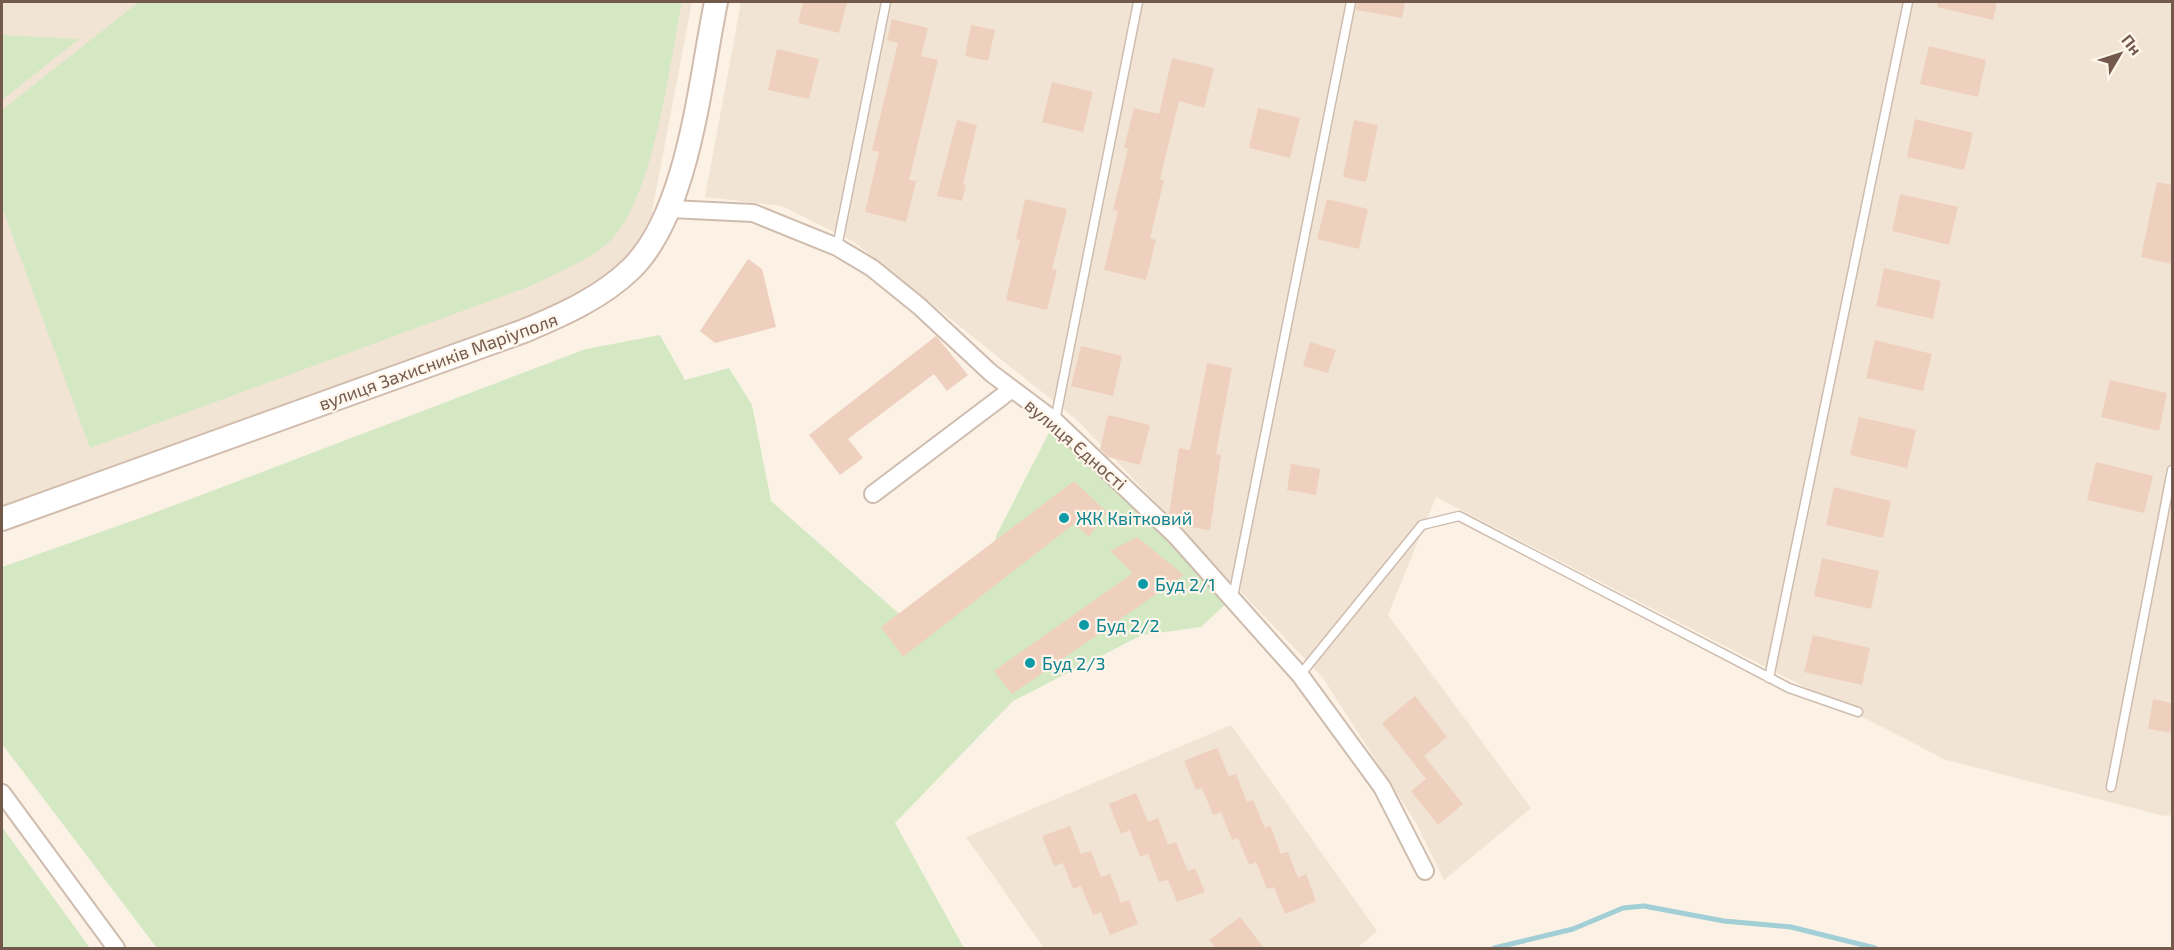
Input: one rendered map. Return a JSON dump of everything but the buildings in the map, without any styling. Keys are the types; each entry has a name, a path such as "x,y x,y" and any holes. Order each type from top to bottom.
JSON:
{"main road":[{"name":"вулиця Захисників Маріуполя","path":"2,519 513,335 568,312 606,289 631,269 656,239 671,209 687,153 716,2"}],"street":[{"name":"вулиця Єдності","path":"671,209 753,213 837,247 872,268 919,306 991,373 1055,421 1176,537 1233,597 1300,675 1382,787 1425,871"},
{"path":"873,494 1012,389"},
{"path":"2,793 116,948"}],"lane":[{"path":"837,247 886,2"},
{"path":"1055,421 1138,2"},
{"path":"1233,597 1351,2"},
{"path":"1769,678 1908,2"},
{"path":"2111,787 2172,470"},
{"path":"1300,675 1422,525 1459,516 1789,688 1858,712"}],"shaded area":[{"path":"2,2 692,2 651,217 633,248 604,279 571,300 428,357 2,507"},
{"path":"741,2 2172,2 2172,815 2164,816 1946,760 1436,497 1388,615 1531,808 1444,880 1416,823 1323,678 1077,420 854,242 782,206 705,197"},
{"path":"1231,725 1377,931 1357,948 1044,948 966,837"}],"green space":[{"path":"139,2 682,2 665,94 648,165 637,197 624,224 599,250 528,287 90,448 2,207 2,110"},
{"path":"2,35 79,39 2,100"},
{"path":"660,335 685,380 729,368 752,405 771,501 921,633 978,594 997,534 1055,421 1233,597 1201,627 1142,635 1013,701 895,823 964,948 157,948 2,744 2,567 143,517 586,349"},
{"path":"2,827 90,948 2,948"}],"waterway":[{"path":"1494,948 1573,929 1623,908 1644,906 1724,921 1791,927 1875,948"}],"place":[{"name":"ЖК Квітковий","path":"1064,518"},
{"name":"Буд 2/1","path":"1143,584"},
{"name":"Буд 2/2","path":"1084,625"},
{"name":"Буд 2/3","path":"1030,663"}]}
